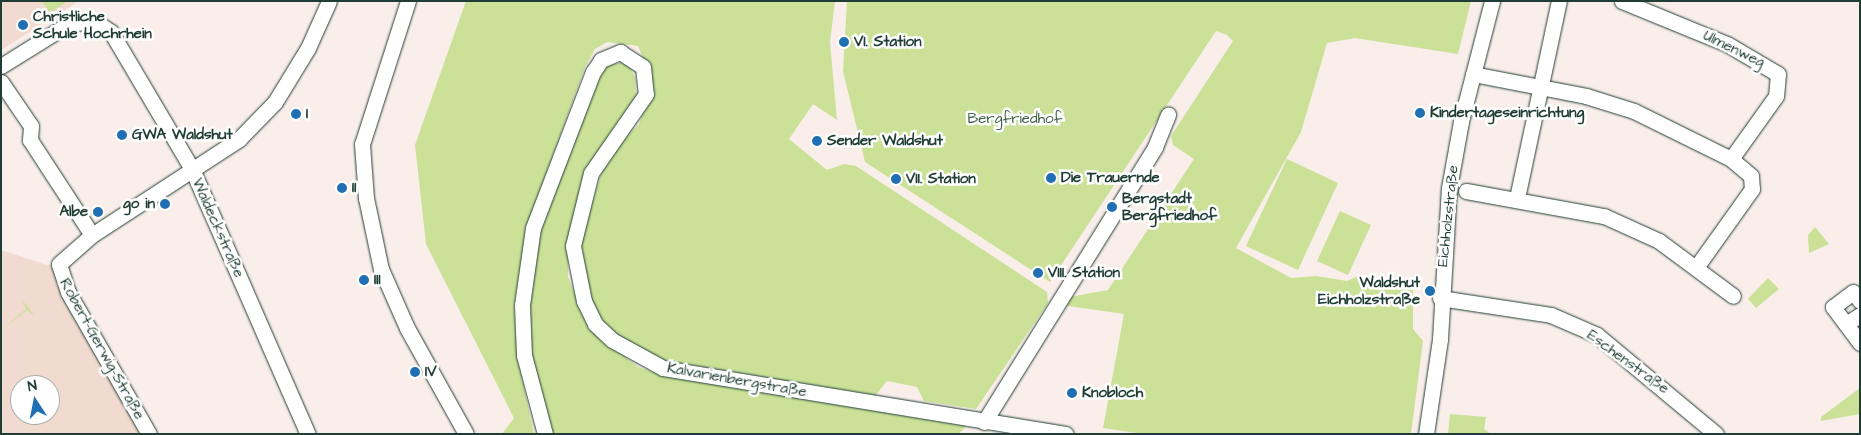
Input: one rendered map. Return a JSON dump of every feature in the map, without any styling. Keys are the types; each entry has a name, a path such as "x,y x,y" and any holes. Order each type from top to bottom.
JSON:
{"street":[{"path":"1,82 31,126 30,140 92,235 239,139 275,102 308,48 329,1"},
{"path":"408,1 362,144 366,198 385,277 407,328 466,434"},
{"name":"Eichholzstraße","path":"1426,434 1440,338 1440,298 1450,188 1473,74 1492,1"},
{"path":"1517,198 1537,86 1559,1"},
{"name":"Ulmenweg","path":"1622,1 1727,44 1778,74 1776,96 1731,159"},
{"name":"Waldeckstraße","path":"1,66 70,23 96,22 111,32 192,169 308,434"},
{"name":"Kalvarienbergstraße","path":"545,434 524,355 522,305 533,228 593,72 601,60 620,52 642,67 646,94 635,116 606,148 591,173 573,246 576,274 595,324 632,352 663,368 984,422"},
{"path":"1473,74 1537,86 1634,111 1731,159 1751,176 1752,189 1697,266"},
{"path":"1066,434 984,422 1154,147 1168,115"},
{"path":"1466,191 1517,198 1604,216 1659,241 1697,266 1733,296"},
{"name":"Robert-Gerwig-Straße","path":"92,235 59,264 68,292 149,434"},
{"path":"1860,301 1853,292 1833,307 1860,343"},
{"name":"Eschenstraße","path":"1440,298 1550,315 1597,335 1716,434"},
{"path":"1846,324 1860,315"}],"shaded area":[{"name":"Christliche Schule Hochrhein","path":"1,1 79,1 1,50"},
{"path":"1,250 47,265 59,264 141,434 1,434"}],"green space":[{"path":"42,1 68,1 50,13"},
{"path":"466,1 835,1 830,42 837,120 813,104 789,139 827,170 844,164 856,166 1047,292 1048,303 976,409 924,401 917,387 887,381 875,396 663,360 615,334 600,320 589,299 580,245 601,174 612,151 639,124 653,81 638,46 607,42 595,49 585,67 527,226 514,305 517,355 534,434 502,434 514,418 426,244 415,145"},
{"name":"Bergfriedhof","path":"847,1 1471,1 1458,54 1355,38 1327,43 1301,132 1236,248 1291,278 1316,276 1347,281 1358,276 1413,290 1413,329 1423,341 1411,434 1143,434 1103,428 1124,314 1062,305 1064,298 1108,290 1194,159 1173,145 1171,136 1233,41 1227,35 1216,31 1050,282 865,162 843,71"},
{"path":"628,64 635,77 636,96 584,171 568,244 568,277 589,329 638,367 661,375 966,426 959,434 551,434 539,402 531,352 529,306 540,229 599,76 608,65"},
{"path":"1287,159 1338,183 1298,270 1246,246"},
{"path":"1340,211 1371,225 1348,275 1317,261"},
{"path":"1815,227 1829,244 1809,253 1808,235"},
{"path":"1768,278 1779,289 1756,308 1748,299"},
{"path":"22,300 35,316 27,310 1,330 26,309"},
{"path":"1860,388 1860,414 1821,421 1821,417"},
{"path":"1450,414 1486,417 1484,429 1491,434 1448,434"}],"place":[{"name":"Christliche Schule Hochrhein","path":"23,25"},
{"name":"VI. Station","path":"844,42"},
{"name":"Kindertageseinrichtung","path":"1420,113"},
{"name":"I","path":"296,114"},
{"name":"GWA Waldshut","path":"122,135"},
{"name":"Sender Waldshut","path":"817,141"},
{"name":"Die Trauernde","path":"1051,178"},
{"name":"VII. Station","path":"896,179"},
{"name":"II","path":"342,188"},
{"name":"go in","path":"165,204"},
{"name":"Bergstadt Bergfriedhof","path":"1112,207"},
{"name":"Albe","path":"98,212"},
{"name":"VIII. Station","path":"1038,273"},
{"name":"III","path":"364,280"},
{"name":"Waldshut Eichholzstraße","path":"1430,291"},
{"name":"IV","path":"415,372"},
{"name":"Knobloch","path":"1072,393"}]}
